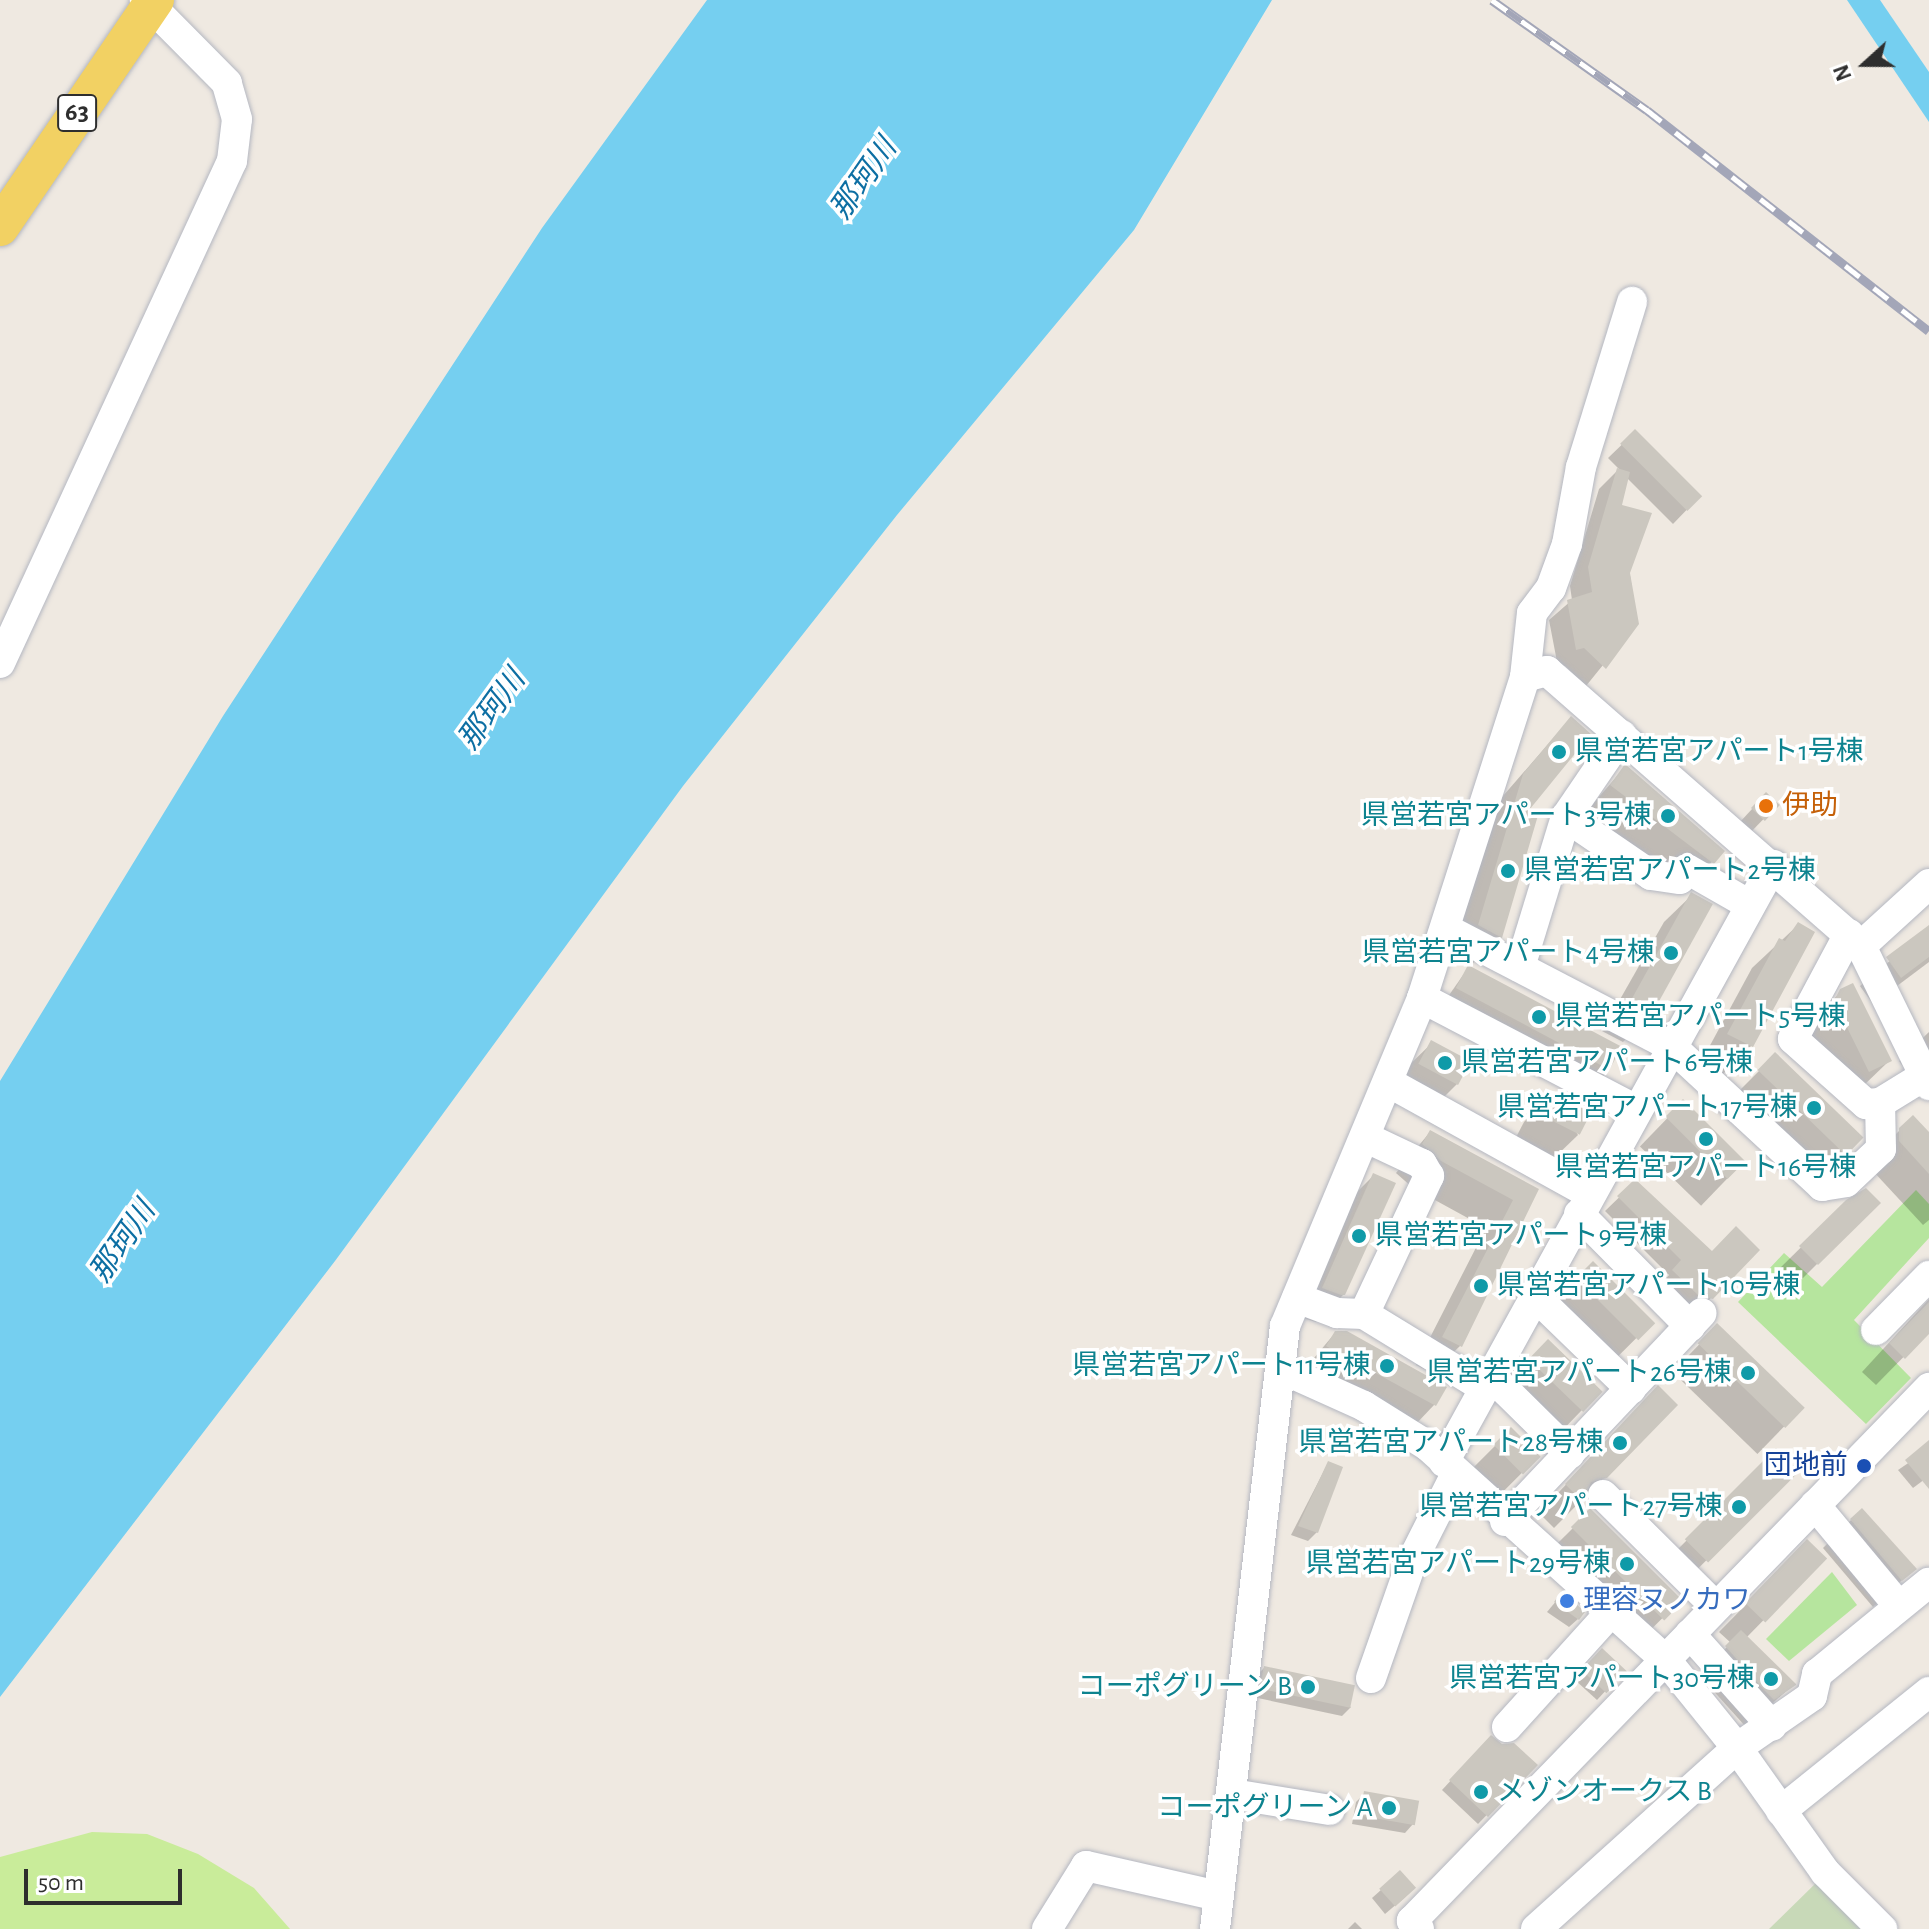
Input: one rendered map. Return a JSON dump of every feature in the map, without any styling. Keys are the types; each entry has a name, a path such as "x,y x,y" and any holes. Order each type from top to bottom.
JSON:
{"main road":[{"name":"63","path":"0,227 151,2"}],"street":[{"path":"0,663 232,161 237,119 227,83 151,2"},
{"path":"1215,1929 1232,1794 1259,1513 1285,1326 1388,1082 1446,929 1525,677 1532,613 1551,588 1567,544 1581,467 1632,302"},
{"path":"1525,677 1547,671 1773,865 1855,940 1927,1081 1880,1103 1866,1104 1793,1039 1855,940 1929,884"},
{"path":"1520,967 1566,817 1622,735"},
{"path":"1566,817 1651,875 1680,879 1687,869 1750,905"},
{"path":"1371,1678 1412,1561 1487,1381 1773,865"},
{"path":"1446,929 1671,1046 1822,1186 1846,1182 1881,1149 1880,1103"},
{"path":"1422,998 1636,1110"},
{"path":"1388,1082 1584,1204 1696,1319 1505,1521"},
{"path":"1364,1314 1429,1176 1422,1164 1365,1137"},
{"path":"1876,1330 1929,1276"},
{"path":"1534,1295 1631,1389"},
{"path":"1297,1298 1337,1313 1364,1314 1487,1381 1570,1454"},
{"path":"1280,1368 1364,1406 1450,1469 1505,1521 1666,1660 1737,1748 1825,1872 1882,1929"},
{"path":"1419,1929 1412,1921 1929,1388"},
{"path":"1603,1495 1716,1607"},
{"path":"1815,1505 1899,1606"},
{"path":"1536,1929 1737,1748 1812,1696 1817,1674 1928,1583"},
{"path":"1507,1727 1610,1613"},
{"path":"1690,1634 1772,1726"},
{"path":"1781,1811 1929,1692"},
{"path":"1232,1794 1330,1810"},
{"path":"1047,1929 1086,1866 1218,1896"}],"green space":[{"path":"1916,1190 1929,1204 1929,1238 1854,1320 1911,1378 1866,1424 1738,1302 1784,1253 1822,1287"},
{"path":"1832,1572 1857,1605 1789,1661 1766,1639"},
{"path":"92,1832 147,1834 198,1854 254,1888 290,1929 0,1929 0,1857"},
{"path":"1818,1881 1862,1929 1769,1929"}],"water":[{"name":"那珂川","path":"707,0 1272,0 1134,230 897,515 683,786 335,1261 0,1697 0,1081 223,716 542,228"},
{"path":"1847,0 1880,0 1929,72 1929,122"}],"building":[{"path":"1635,429 1702,496 1687,511 1620,444"},
{"path":"1617,468 1630,472 1622,505 1652,513 1630,573 1639,624 1606,669 1584,648 1576,650 1567,600 1592,592 1588,567"},
{"path":"1571,716 1591,734 1530,809 1539,812 1502,938 1478,925 1523,774"},
{"name":"県営若宮アパート3号棟","path":"1625,764 1725,851 1714,864 1610,785"},
{"name":"伊助","path":"1766,792 1780,805 1765,821 1751,808"},
{"name":"県営若宮アパート4号棟","path":"1691,892 1713,904 1651,1015 1629,1003"},
{"path":"1798,922 1815,932 1753,1047 1727,1034 1779,938 1785,941"},
{"path":"1929,925 1929,957 1901,978 1886,957"},
{"name":"県営若宮アパート5号棟","path":"1468,965 1622,1047 1609,1070 1456,988"},
{"path":"1853,983 1892,1061 1869,1072 1834,1001 1840,989"},
{"name":"県営若宮アパート6号棟","path":"1431,1040 1471,1061 1458,1085 1418,1064"},
{"name":"県営若宮アパート17号棟","path":"1775,1052 1863,1137 1846,1155 1758,1070"},
{"path":"1551,1092 1591,1112 1580,1135 1540,1114"},
{"name":"県営若宮アパート16号棟","path":"1683,1099 1745,1161 1728,1179 1665,1117"},
{"path":"1913,1115 1929,1132 1929,1174 1899,1141 1899,1128"},
{"path":"1430,1130 1539,1189 1462,1347 1442,1337 1513,1200 1441,1161 1422,1144"},
{"name":"県営若宮アパート9号棟","path":"1373,1173 1396,1183 1345,1295 1341,1295 1322,1288"},
{"path":"1635,1179 1712,1251 1736,1226 1760,1250 1713,1299 1699,1296 1672,1270 1681,1260 1617,1196"},
{"path":"1866,1188 1881,1203 1818,1265 1799,1246 1846,1200"},
{"path":"1593,1261 1655,1323 1638,1340 1576,1278"},
{"path":"1929,1302 1929,1334 1905,1359 1889,1343"},
{"name":"県営若宮アパート26号棟","path":"1717,1323 1805,1408 1785,1428 1698,1343"},
{"name":"県営若宮アパート11号棟","path":"1335,1331 1347,1331 1447,1387 1436,1406 1326,1346"},
{"path":"1548,1339 1603,1392 1583,1412 1529,1359"},
{"name":"県営若宮アパート28号棟","path":"1658,1385 1678,1405 1607,1478 1591,1482 1583,1502 1565,1484"},
{"path":"1511,1427 1541,1457 1523,1474 1493,1445"},
{"path":"1929,1440 1929,1489 1905,1460"},
{"name":"県営若宮アパート27号棟","path":"1776,1448 1799,1471 1708,1563 1685,1539"},
{"path":"1328,1461 1343,1467 1318,1533 1298,1526"},
{"name":"県営若宮アパート29号棟","path":"1590,1508 1683,1601 1664,1620 1571,1527"},
{"path":"1862,1508 1917,1569 1902,1581 1850,1519"},
{"path":"1807,1539 1827,1558 1765,1622 1745,1603"},
{"path":"1562,1591 1585,1612 1579,1620 1554,1602"},
{"name":"県営若宮アパート30号棟","path":"1741,1630 1796,1685 1774,1700 1765,1691 1725,1646"},
{"path":"1602,1648 1627,1671 1606,1693 1582,1670"},
{"name":"コーポグリーン B","path":"1264,1666 1355,1685 1350,1708 1259,1688"},
{"path":"1491,1735 1502,1744 1514,1743 1538,1765 1488,1817 1449,1780"},
{"name":"コーポグリーン A","path":"1364,1791 1419,1801 1415,1825 1360,1816"},
{"path":"1400,1870 1416,1888 1395,1907 1379,1889"}],"railway":[{"path":"1492,0 1647,110 1929,331"}],"place":[{"name":"県営若宮アパート1号棟","path":"1559,752"},
{"name":"伊助","path":"1766,806"},
{"name":"県営若宮アパート3号棟","path":"1668,816"},
{"name":"県営若宮アパート2号棟","path":"1508,871"},
{"name":"県営若宮アパート4号棟","path":"1671,953"},
{"name":"県営若宮アパート5号棟","path":"1539,1017"},
{"name":"県営若宮アパート6号棟","path":"1445,1063"},
{"name":"県営若宮アパート17号棟","path":"1814,1108"},
{"name":"県営若宮アパート16号棟","path":"1706,1139"},
{"name":"県営若宮アパート9号棟","path":"1359,1236"},
{"name":"県営若宮アパート10号棟","path":"1481,1286"},
{"name":"県営若宮アパート11号棟","path":"1387,1366"},
{"name":"県営若宮アパート26号棟","path":"1748,1373"},
{"name":"県営若宮アパート28号棟","path":"1620,1443"},
{"name":"団地前","path":"1864,1466"},
{"name":"県営若宮アパート27号棟","path":"1739,1507"},
{"name":"県営若宮アパート29号棟","path":"1627,1564"},
{"name":"理容ヌノカワ","path":"1567,1601"},
{"name":"県営若宮アパート30号棟","path":"1771,1679"},
{"name":"コーポグリーン B","path":"1308,1687"},
{"name":"メゾンオークス B","path":"1481,1792"},
{"name":"コーポグリーン A","path":"1389,1808"}]}
